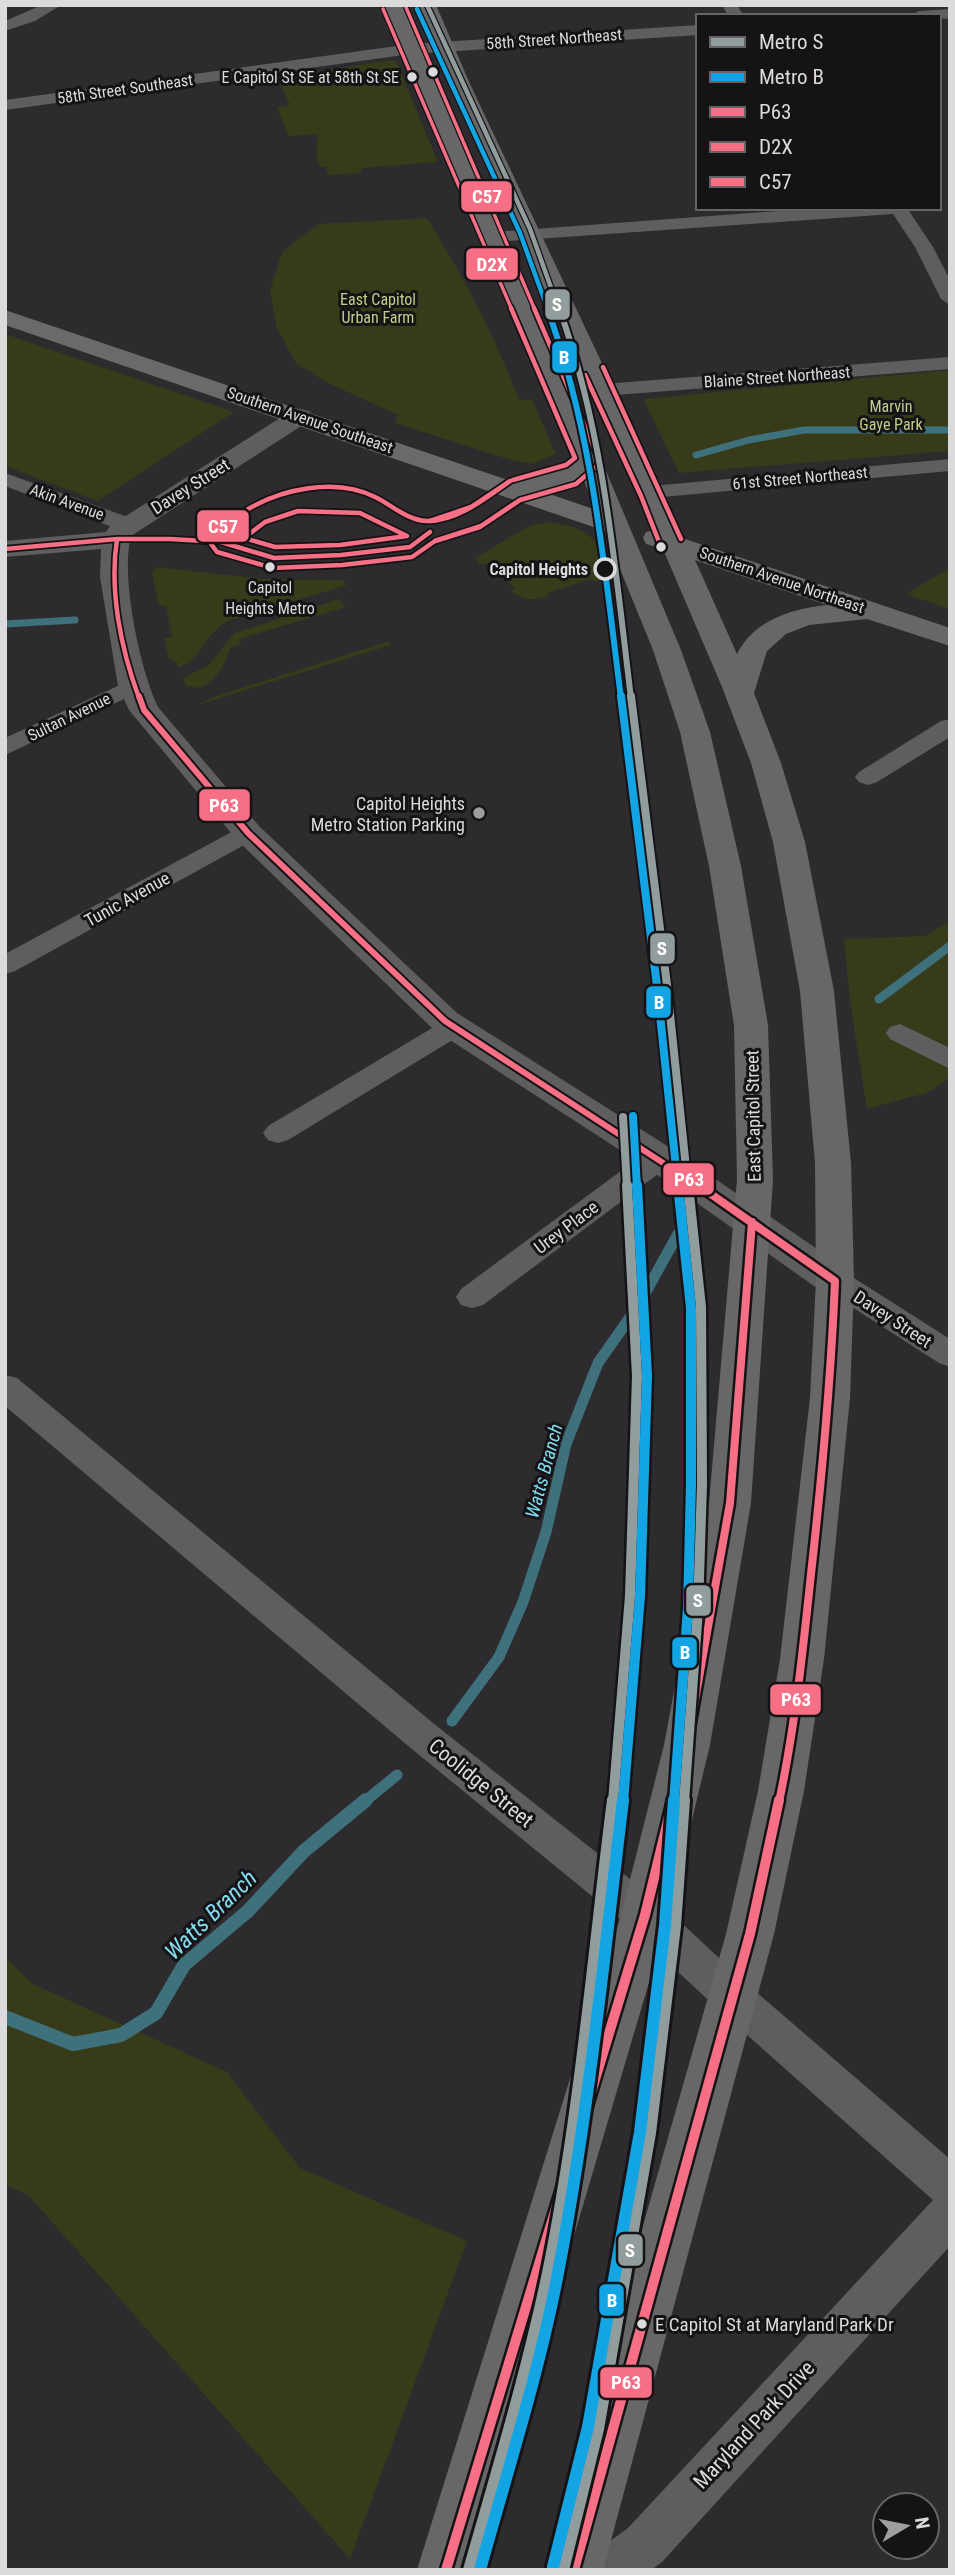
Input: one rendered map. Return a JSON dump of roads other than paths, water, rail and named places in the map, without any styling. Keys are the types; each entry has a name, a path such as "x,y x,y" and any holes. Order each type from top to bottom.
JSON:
{"main road":[{"name":"East Capitol Street","path":"393,5 667,650 695,732 725,866 751,1025 755,1180 730,1503 687,1745 645,1915 446,2570"},
{"path":"427,5 651,492 766,763 789,842 817,991 833,1163 835,1281 830,1398 802,1660 781,1791 750,1934 574,2570"},
{"name":"Southern Avenue Southeast","path":"5,317 614,525"},
{"path":"516,490 571,475 588,461"},
{"name":"Southern Avenue Northeast","path":"614,525 950,638"},
{"path":"739,694 754,648 770,631 792,621 835,612 878,612"}],"street":[{"path":"5,26 30,18 54,5"},
{"name":"58th Street Northeast","path":"411,49 696,30"},
{"name":"58th Street Southeast","path":"5,105 411,49"},
{"path":"493,237 870,210"},
{"path":"899,210 924,247 950,299"},
{"name":"Blaine Street Northeast","path":"603,390 950,363"},
{"name":"Davey Street","path":"300,416 123,532 113,553 114,577 133,686 144,710 248,833 454,1027 659,1158 835,1281 950,1355"},
{"name":"61st Street Northeast","path":"651,492 950,465"},
{"name":"Akin Avenue","path":"5,479 123,532"},
{"path":"5,549 123,532"},
{"name":"Sultan Avenue","path":"5,748 133,686"},
{"path":"868,777 950,726"},
{"name":"Tunic Avenue","path":"5,965 248,833"},
{"path":"278,1133 454,1027"},
{"path":"900,1032 950,1060"},
{"name":"Urey Place","path":"472,1297 659,1158"},
{"name":"Coolidge Street","path":"5,1387 419,1734 645,1915 733,1997 950,2187"},
{"name":"Maryland Park Drive","path":"611,2570 645,2545 950,2214"}],"waterway":[{"path":"696,455 749,440 804,430 950,430"},
{"path":"5,624 75,620"},
{"name":"Watts Branch","path":"879,999 950,946"},
{"name":"Watts Branch","path":"452,1721 499,1657 523,1602 546,1532 566,1444 598,1363 638,1306 678,1234"},
{"name":"Watts Branch","path":"364,1802 397,1775"},
{"name":"Watts Branch","path":"5,2017 73,2044 121,2035 156,2013 184,1965 248,1911 304,1851 366,1800"}],"metro line":[{"name":"S","path":"427,5 530,229 572,345 589,411 614,562 667,985 701,1307 702,1484 698,1609 675,1926 650,2133 616,2336 598,2429 563,2570"},
{"name":"B","path":"417,9 520,233 562,348 579,413 604,564 657,986 691,1308 688,1608 665,1925 640,2132 606,2334 588,2427 553,2567"},
{"name":"B","path":"480,2570 525,2409 558,2275 581,2139 628,1761 640,1596 647,1376 633,1116"},
{"name":"S","path":"469,2570 515,2406 548,2273 571,2138 618,1760 630,1596 637,1376 623,1117"}],"place":[{"name":"E Capitol St SE at 58th St SE","path":"412,77"},
{"name":"Capitol Heights Metro","path":"270,567"},
{"name":"Capitol Heights","path":"605,569"},
{"name":"Capitol Heights Metro Station Parking","path":"479,813"},
{"name":"E Capitol St at Maryland Park Dr","path":"642,2324"}],"park label":[{"name":"East Capitol Urban Farm","path":"378,308"},
{"name":"Marvin Gaye Park","path":"891,415"}]}
